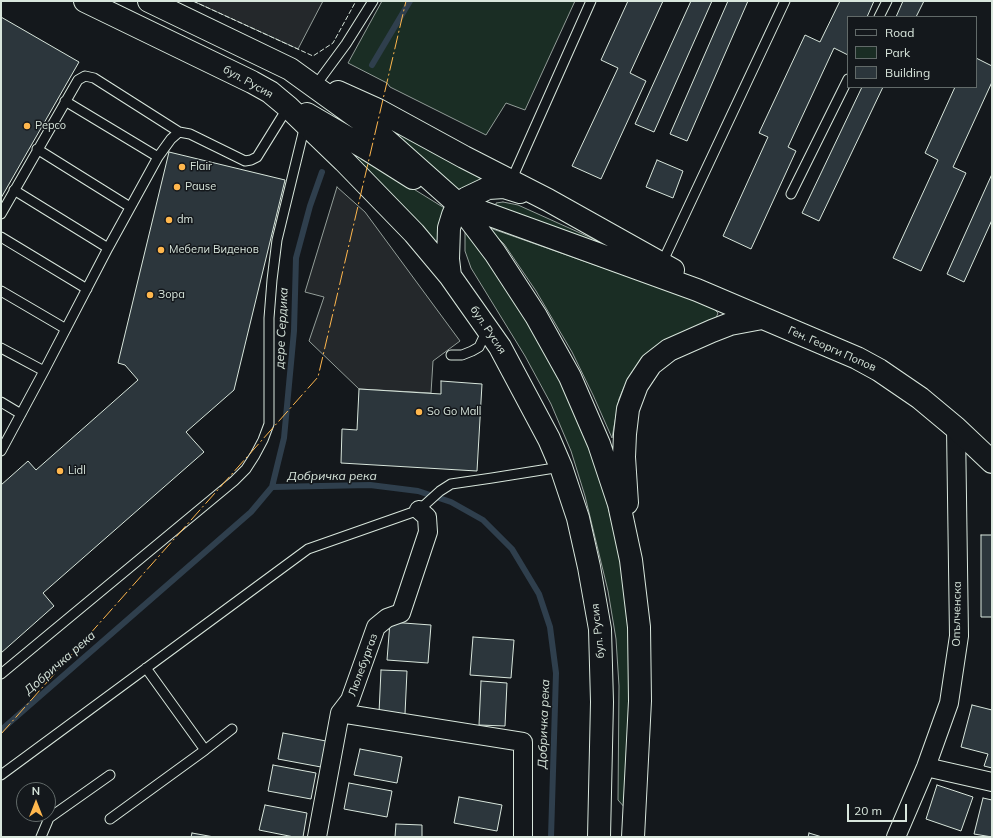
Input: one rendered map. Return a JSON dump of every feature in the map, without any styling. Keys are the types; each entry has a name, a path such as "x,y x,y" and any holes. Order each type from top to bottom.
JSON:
{"main road":[{"name":"бул. Русия","path":"85,1 270,92 288,107 344,161 414,233 450,276 488,328 550,439 561,466 578,518 589,567 600,629 602,702 600,837"},
{"path":"148,1 378,110 548,200 762,318"},
{"path":"290,69 376,131 458,204 495,253 536,316 570,377 599,444 619,504 631,560"},
{"path":"270,92 458,204 697,290 762,318"},
{"path":"450,276 448,259 449,228 458,204 488,188 504,187 548,200"},
{"path":"633,837 640,701 639,627 631,560 624,457 628,409 638,385 651,364 669,350 689,340 730,324 762,318"},
{"name":"Ген. Георги Попов","path":"762,318 857,358 879,370 920,398 956,428 992,462"}],"street":[{"name":"Опълченска","path":"896,837 926,767 949,703 959,636 956,428"},
{"name":"Люлебургаз","path":"317,837 340,713 350,700 376,627 387,618 401,613 428,532 427,517 423,507"},
{"path":"340,713 522,742 522,837"},
{"path":"926,767 992,782"}],"lane":[{"path":"318,82 346,44 373,1"},
{"path":"511,181 591,1"},
{"path":"662,263 785,1"},
{"path":"880,16 887,1"},
{"path":"1,214 65,101 78,80 85,76 94,78 179,132 190,134 245,161 257,157 288,107"},
{"path":"791,194 847,81"},
{"path":"65,101 158,157"},
{"path":"1,674 234,481 246,469 255,455 269,424 269,318 277,240 305,124"},
{"path":"1,450 130,207 158,157 171,139 179,132"},
{"path":"37,149 130,207"},
{"path":"14,190 108,248"},
{"path":"1,237 87,289"},
{"path":"1,291 66,329"},
{"path":"451,355 462,355 479,347 488,328"},
{"path":"1,348 44,371"},
{"path":"1,402 21,414"},
{"path":"1,775 308,549 423,507 440,491 451,484 561,466"},
{"path":"146,668 205,750"},
{"path":"110,819 232,729"},
{"path":"41,837 49,818 110,775"}],"green space":[{"path":"382,1 575,1 525,110 506,103 486,135 390,87 387,83 348,63"},
{"path":"374,119 493,180 461,193"},
{"path":"323,133 446,209 439,253"},
{"path":"503,202 518,205 649,264 496,207 496,203"},
{"path":"487,227 695,300 712,307 718,313 716,318 633,375 624,387 619,399 612,438 572,352 536,291 504,244"},
{"path":"465,230 515,301 553,366 585,435 602,482 618,548 627,596 631,661 626,809 618,800 619,686 616,639 608,591 585,496 571,451 551,404 525,356 471,268 465,251"}],"shaded area":[{"path":"193,1 323,1 298,49"},
{"path":"337,187 365,212 460,341 433,361 431,393 359,389 309,341 324,297 305,292"}],"building":[{"path":"628,1 663,1 630,73 646,81 601,179 572,166 618,68 601,60"},
{"path":"691,1 712,1 654,132 635,124"},
{"path":"728,1 748,1 687,141 670,134"},
{"path":"840,1 874,1 867,16 847,16 847,54 834,48 788,147 796,151 751,249 723,236 768,137 759,133 805,35 820,42"},
{"path":"903,1 924,1 916,16 896,16"},
{"path":"1,17 79,62 1,198"},
{"path":"977,58 992,66 992,82 953,167 966,173 921,271 893,258 938,160 925,153 955,88 977,88"},
{"path":"862,88 883,88 819,221 802,213"},
{"path":"169,152 285,180 234,390 186,432 204,452 43,593 54,606 1,653 1,485 28,461 36,470 138,380 125,365 118,363"},
{"path":"657,160 683,171 673,198 646,187"},
{"path":"992,174 992,220 964,282 947,274"},
{"name":"So Go Mall","path":"441,381 482,384 477,471 341,463 342,429 357,430 359,389 441,394"},
{"path":"981,535 992,535 992,617 981,617"},
{"path":"390,622 431,625 428,663 387,660"},
{"path":"473,637 514,640 511,678 470,675"},
{"path":"381,670 407,671 405,714 379,713"},
{"path":"481,681 507,683 505,726 479,725"},
{"path":"972,705 992,710 992,768 984,766 988,754 961,747"},
{"path":"283,733 326,741 321,767 278,759"},
{"path":"360,749 402,757 397,783 354,775"},
{"path":"273,765 316,773 311,799 268,791"},
{"path":"349,783 392,791 387,817 344,809"},
{"path":"937,785 973,797 961,831 926,819"},
{"path":"459,797 502,805 497,831 454,823"},
{"path":"983,798 992,800 992,837 974,834"},
{"path":"265,805 307,813 303,837 294,837 259,830"},
{"path":"396,824 422,825 422,837 395,837"},
{"path":"192,833 214,837 191,837"},
{"path":"809,833 822,837 808,837"}],"waterway":[{"name":"дере Сердика","path":"372,65 410,1"},
{"name":"дере Сердика","path":"272,487 284,438 294,331 296,258 310,206 322,172"},
{"name":"Добричка река","path":"1,730 251,512 272,487 370,485 418,491 451,502 483,520 512,549 539,594 550,627 556,673 551,837"}],"fence":[{"path":"193,1 313,56 333,43 356,1"}],"power":[{"path":"1,734 318,377 406,1"}],"place":[{"name":"Pepco","path":"27,126"},
{"name":"Flair","path":"182,167"},
{"name":"Pause","path":"177,187"},
{"name":"dm","path":"169,220"},
{"name":"Мебели Виденов","path":"161,250"},
{"name":"Зора","path":"150,295"},
{"name":"So Go Mall","path":"419,412"},
{"name":"Lidl","path":"60,471"}]}
